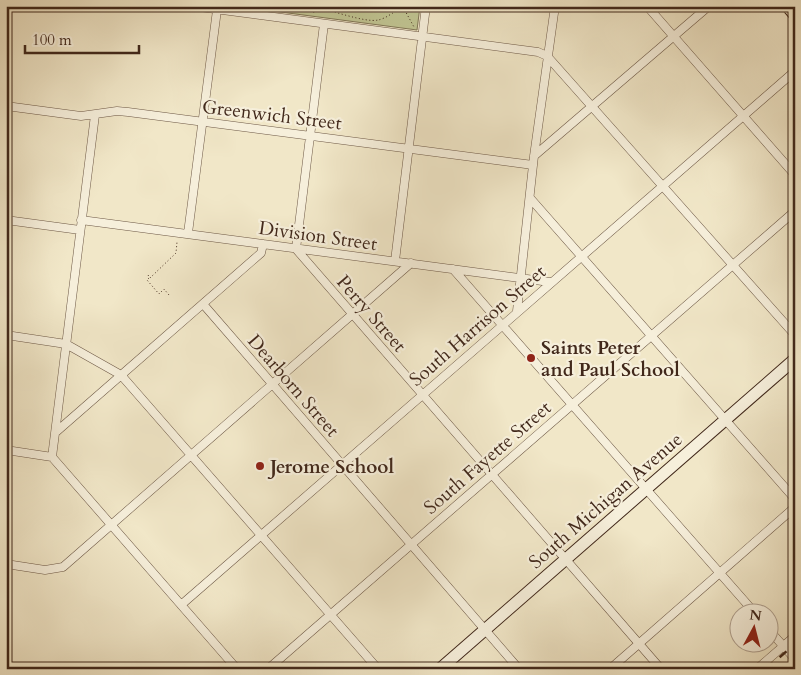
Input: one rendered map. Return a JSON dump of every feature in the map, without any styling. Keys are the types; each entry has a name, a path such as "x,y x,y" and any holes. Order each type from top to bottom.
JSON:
{"highway":[{"path":"789,6 795,13"}],"street":[{"path":"192,6 538,52 547,56 795,336"},
{"path":"395,261 426,6"},
{"path":"517,311 534,156 554,6"},
{"path":"647,6 795,174"},
{"path":"534,156 709,6"},
{"path":"188,233 217,10"},
{"path":"296,249 324,24"},
{"name":"South Harrison Street","path":"182,605 341,464 795,71"},
{"name":"Greenwich Street","path":"6,106 82,116 117,111 533,165"},
{"path":"52,457 94,115"},
{"path":"530,198 795,499"},
{"name":"South Fayette Street","path":"268,669 795,211"},
{"path":"6,220 80,230"},
{"name":"Division Street","path":"81,220 550,282"},
{"path":"56,432 261,253 263,244"},
{"name":"Perry Street","path":"296,249 661,669"},
{"path":"6,564 53,570 63,567 411,264"},
{"path":"453,269 745,602"},
{"name":"Dearborn Street","path":"202,304 519,669"},
{"path":"6,335 66,344 121,375 262,534 378,669"},
{"name":"South Michigan Avenue","path":"440,669 795,359"},
{"path":"6,450 52,457 237,669"},
{"path":"610,669 795,507"},
{"path":"757,669 795,636"},
{"path":"778,640 795,659"}],"path":[{"path":"310,6 314,13"},
{"path":"315,6 344,13 357,19 378,20 402,6 404,13 414,24 414,31"},
{"path":"169,295 164,289 159,294 147,280 176,253 177,242"},
{"path":"148,274 150,278"}],"green space":[{"path":"235,6 420,6 417,30"}],"railway":[{"path":"766,669 795,644"}],"place":[{"name":"Saints Peter and Paul School","path":"531,358"},
{"name":"Jerome School","path":"260,466"}]}
